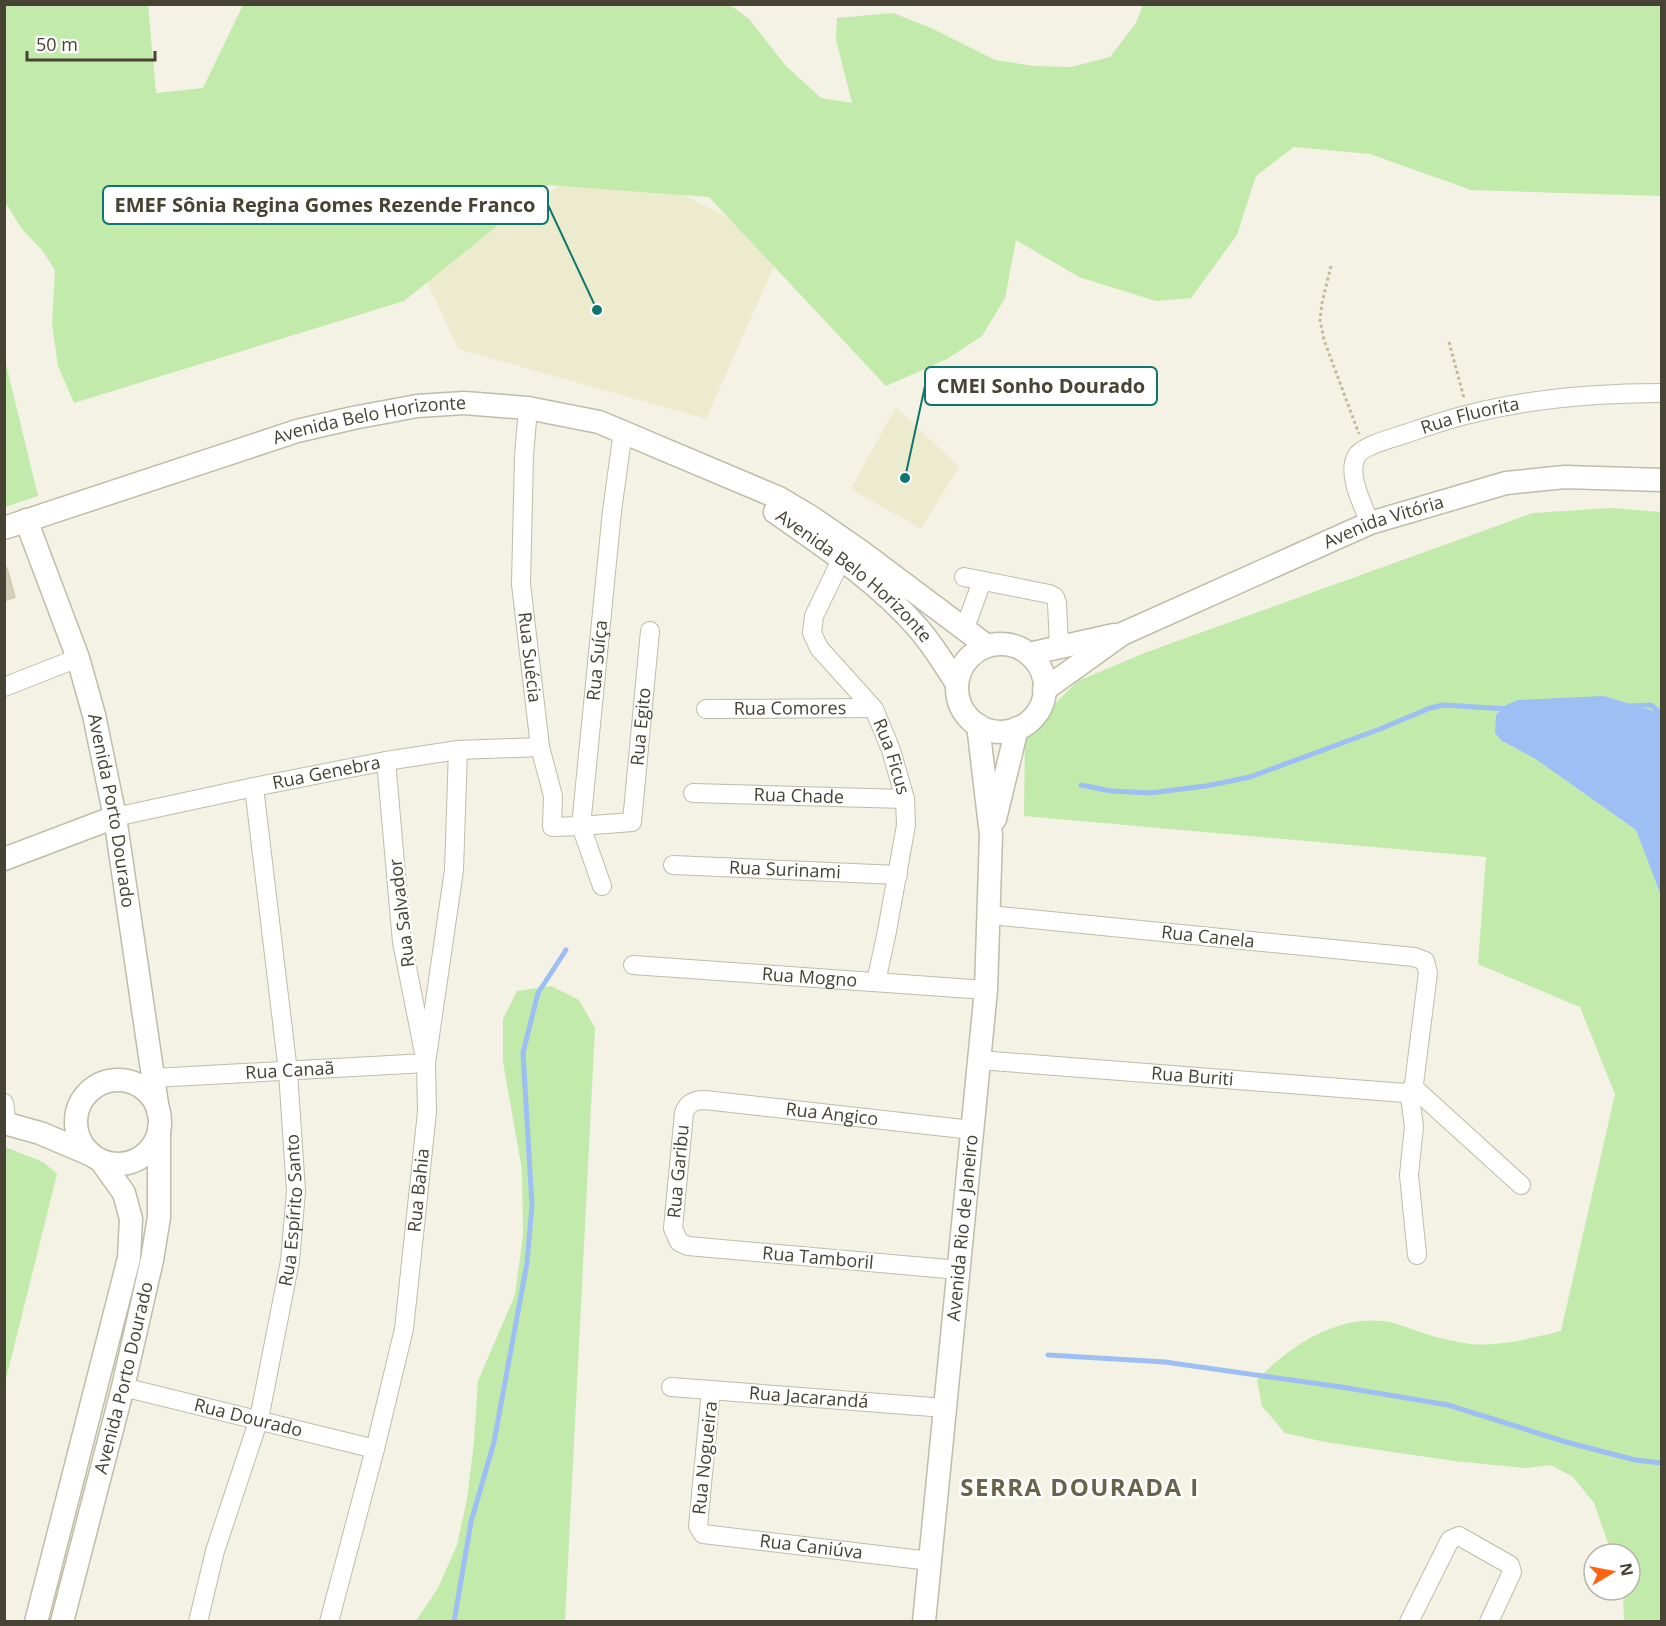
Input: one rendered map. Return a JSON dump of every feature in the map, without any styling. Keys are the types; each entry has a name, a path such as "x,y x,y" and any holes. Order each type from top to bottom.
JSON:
{"street":[{"name":"Rua Fluorita","path":"1364,449 1468,414 1543,400 1605,394 1662,393"},
{"name":"Avenida Belo Horizonte","path":"4,528 297,431 353,418 417,406 464,403 528,408 599,422 778,498 811,517 987,646"},
{"name":"Rua Suécia","path":"528,408 524,456 521,584 540,747 554,796 552,827 632,822"},
{"name":"Rua Suíça","path":"602,886 581,826 612,511 623,431"},
{"path":"1364,449 1358,454 1353,466 1370,523"},
{"name":"Avenida Vitória","path":"1044,690 1122,633 1370,523 1506,483 1565,477 1662,480"},
{"name":"Avenida Belo Horizonte","path":"736,482 842,558 886,596 918,628 957,684"},
{"name":"Avenida Porto Dourado","path":"26,520 78,658 94,715 115,817 159,1120 159,1217 142,1308 62,1622"},
{"name":"Rua Ficus","path":"842,558 814,616 812,633 819,648 873,708 891,750 905,799 906,825 876,982"},
{"path":"965,628 973,579 1050,594 1055,597 1059,646"},
{"name":"Rua Egito","path":"632,822 650,631"},
{"name":"Avenida Vitória","path":"1029,654 1122,633"},
{"path":"1009,644 1029,654 1041,670 1044,690 1042,702 1028,722 1017,728 998,732 978,725 962,708 957,684 960,672 966,660 976,651 987,646 1009,644"},
{"path":"4,687 78,658"},
{"name":"Rua Comores","path":"706,709 873,708"},
{"name":"Avenida Rio de Janeiro","path":"924,1622 986,990 991,835 978,725"},
{"name":"Avenida Rio de Janeiro","path":"991,835 1017,728"},
{"name":"Rua Genebra","path":"115,817 386,761 458,750 540,747"},
{"name":"Rua Bahia","path":"329,1622 404,1329 427,1112 426,1064 454,870 458,750"},
{"name":"Rua Salvador","path":"386,761 402,942 426,1064"},
{"name":"Rua Espírito Santo","path":"198,1622 215,1551 259,1419 290,1261 296,1191 288,1072 254,787"},
{"name":"Rua Chade","path":"693,793 905,799"},
{"path":"4,859 115,817"},
{"name":"Rua Surinami","path":"673,865 898,875"},
{"name":"Rua Canela","path":"990,915 1414,957 1425,961 1428,973 1409,1090"},
{"name":"Rua Mogno","path":"633,965 986,990"},
{"name":"Rua Buriti","path":"980,1060 1409,1090"},
{"name":"Rua Canaã","path":"153,1078 426,1064"},
{"path":"5,1117 40,1133 97,1158 112,1164 133,1162 151,1149 159,1120 152,1098 135,1084 114,1081 94,1088 86,1096 77,1116 79,1137 97,1158"},
{"path":"1409,1090 1521,1185"},
{"path":"1409,1090 1414,1126 1409,1175 1417,1255"},
{"name":"Rua Angico","path":"690,1103 705,1100 972,1130"},
{"name":"Rua Garibu","path":"679,1242 673,1228 684,1113 690,1103"},
{"name":"Avenida Porto Dourado","path":"36,1622 129,1258 131,1219 124,1193 97,1158"},
{"name":"Rua Tamboril","path":"679,1242 695,1247 959,1270"},
{"name":"Rua Dourado","path":"123,1387 375,1449"},
{"name":"Rua Jacarandá","path":"672,1387 945,1408"},
{"name":"Rua Nogueira","path":"698,1526 711,1390"},
{"name":"Rua Caniúva","path":"698,1526 703,1534 930,1561"},
{"path":"1409,1622 1450,1540 1460,1536 1512,1568 1489,1622"}],"path":[{"path":"1331,266 1320,320 1324,340 1364,449"},
{"path":"1449,342 1468,414"}],"shaded area":[{"path":"574,177 684,195 783,246 706,419 458,349 422,271"},
{"path":"896,407 959,467 921,529 851,489"}],"green space":[{"path":"4,5 148,5 156,93 203,88 243,5 730,5 749,19 786,66 821,98 852,103 836,40 837,18 893,13 931,28 995,60 1034,66 1071,67 1110,57 1136,23 1143,5 1661,5 1661,196 1471,190 1370,154 1294,147 1256,176 1237,235 1191,298 1156,301 1079,277 1016,240 1005,298 982,336 947,359 886,386 709,197 548,185 404,301 74,403 58,366 52,324 55,270 42,250 22,229 5,202"},
{"path":"4,356 38,496 5,507 4,507"},
{"path":"1611,508 1661,512 1661,713 1604,696 1502,741 1534,758 1636,830 1661,896 1661,1621 1624,1621 1623,1602 1642,1602 1642,1542 1608,1542 1594,1503 1573,1477 1551,1465 1525,1468 1454,1461 1325,1442 1285,1433 1262,1406 1257,1380 1270,1367 1317,1334 1353,1322 1371,1320 1390,1322 1443,1339 1481,1345 1516,1341 1561,1331 1615,1094 1580,1007 1478,964 1486,857 1024,816 1025,733 1078,681 1147,652 1533,513"},
{"path":"551,986 579,1000 595,1028 565,1621 416,1621 438,1588 457,1545 467,1499 478,1381 515,1295 523,1235 522,1170 503,1062 503,1019 517,991"},
{"path":"5,1147 43,1162 57,1174 5,1383"}],"water":[{"path":"1604,696 1661,713 1661,896 1636,830 1534,758 1502,741 1495,733 1496,715 1506,705 1518,700"}],"building":[{"path":"7,568 15,597 4,601 4,569"}],"waterway":[{"path":"1081,785 1111,791 1150,793 1206,786 1250,777 1430,708 1443,705 1508,709"},
{"path":"1631,706 1651,705 1662,714"},
{"path":"454,1622 471,1522 494,1442 527,1263 532,1205 523,1053 538,993 566,950"},
{"path":"1048,1355 1165,1362 1448,1405 1566,1442 1635,1460 1662,1463"}],"place":[{"name":"EMEF Sônia Regina Gomes Rezende Franco","path":"597,310"},
{"name":"CMEI Sonho Dourado","path":"905,478"}],"district":[{"name":"SERRA DOURADA I","path":"1080,1488"}]}
